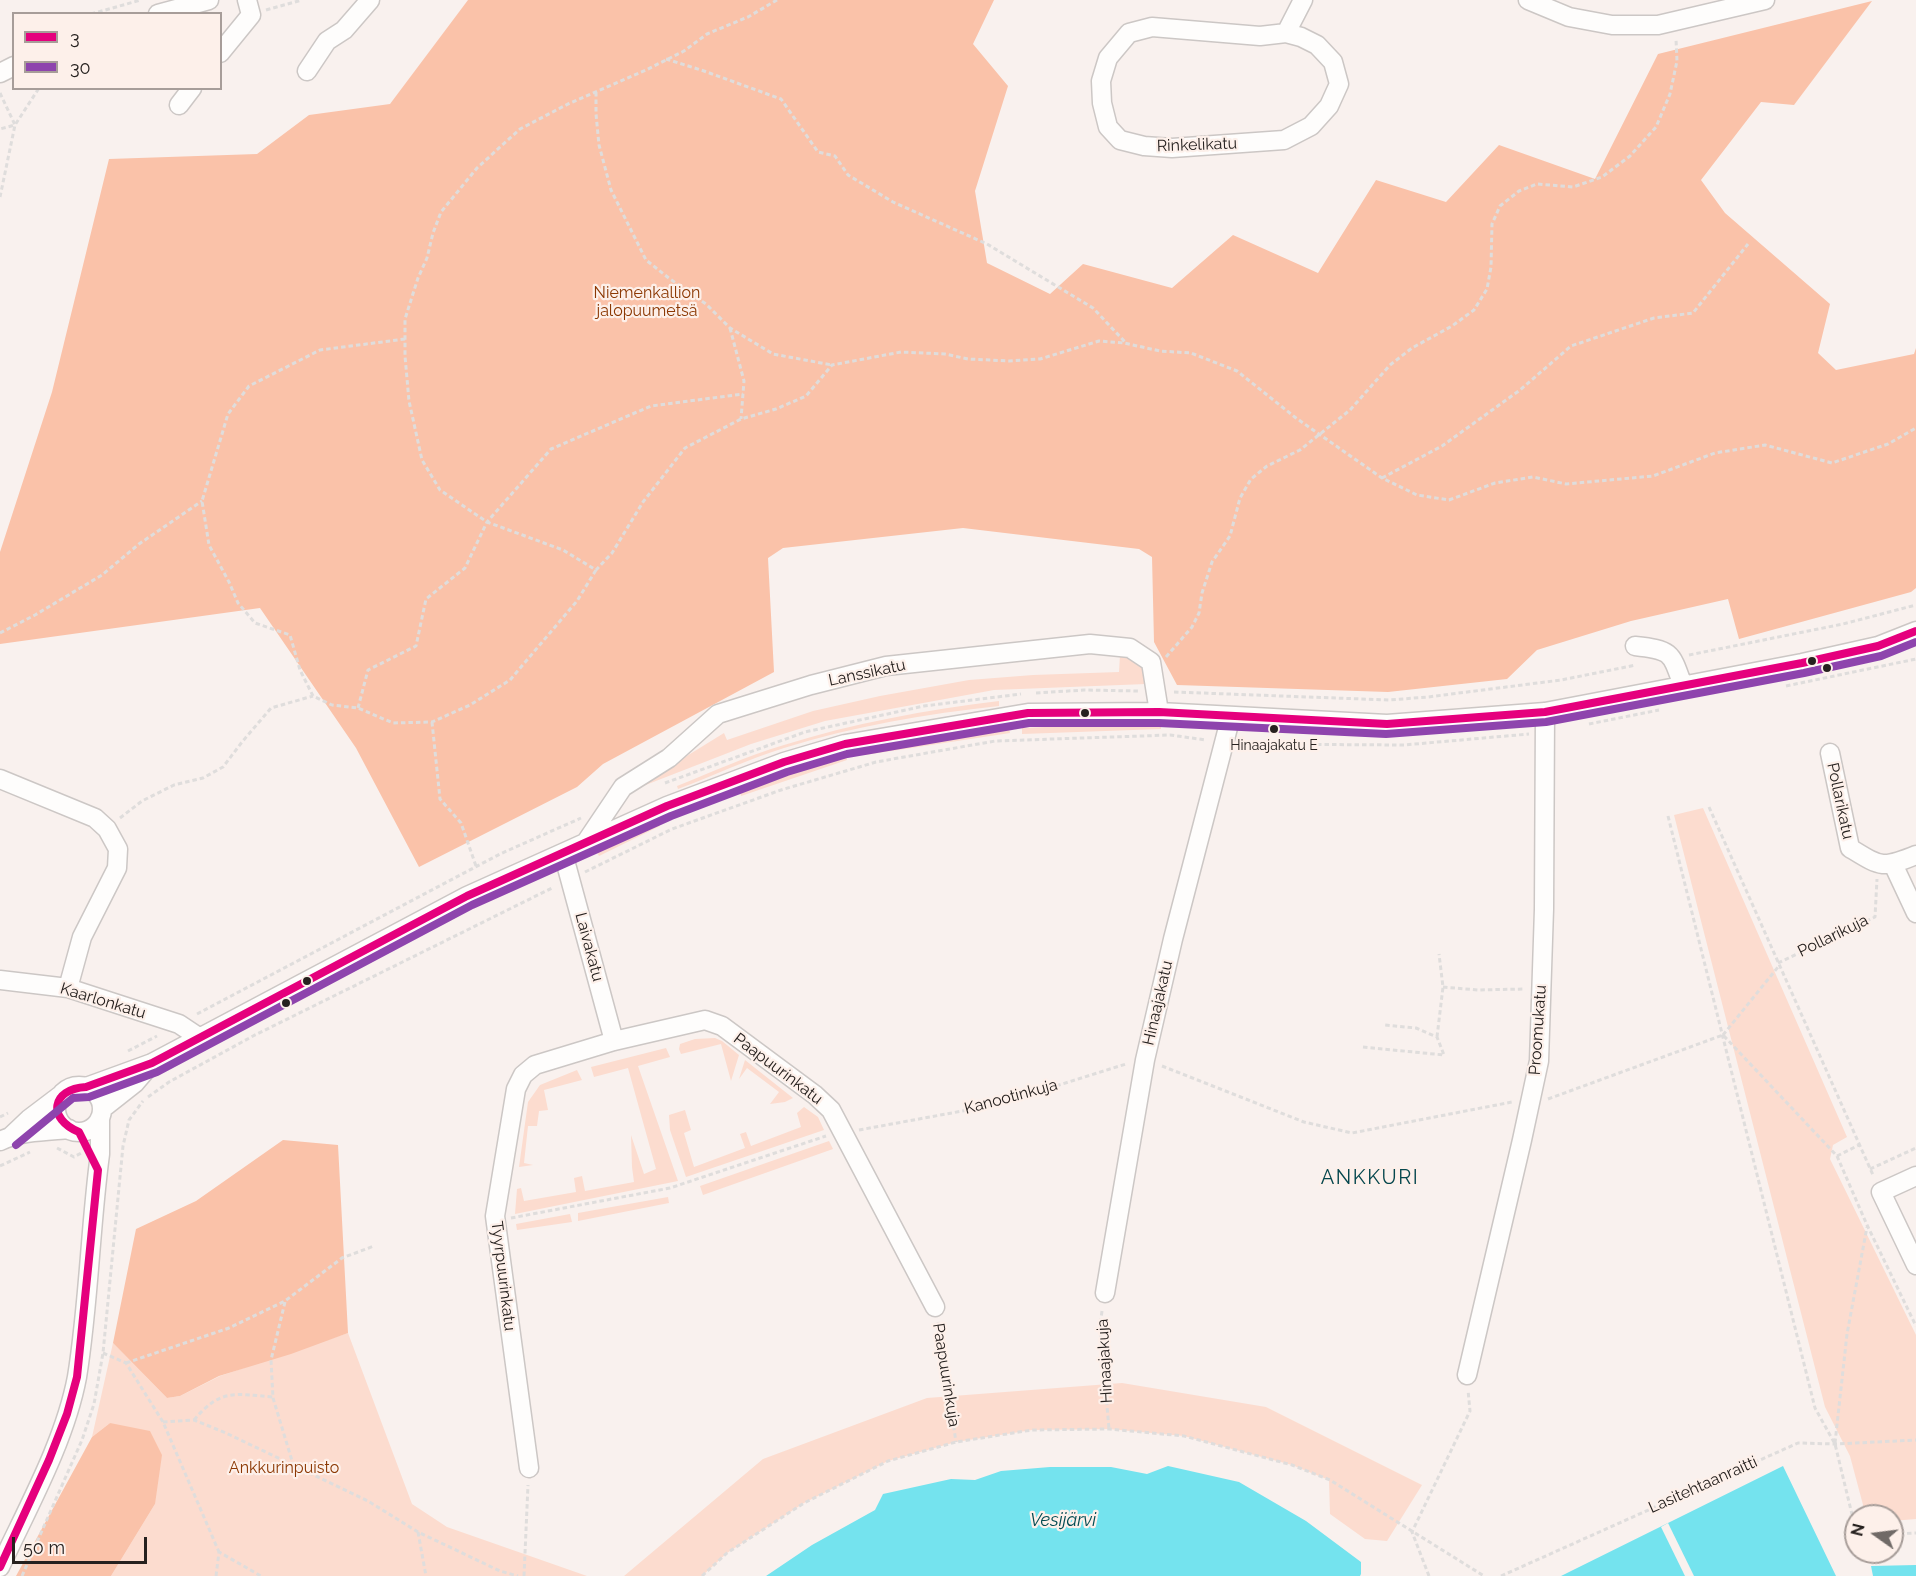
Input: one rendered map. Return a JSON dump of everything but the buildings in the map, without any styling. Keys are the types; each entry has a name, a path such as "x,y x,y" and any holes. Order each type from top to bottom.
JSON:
{"street":[{"path":"165,12 209,0"},
{"path":"222,51 251,15 247,0"},
{"path":"307,71 327,41 344,30 370,0"},
{"path":"1286,33 1303,0"},
{"path":"1528,0 1569,17 1612,25 1658,24 1765,0"},
{"name":"Rinkelikatu","path":"1152,27 1260,36 1286,33 1317,45 1333,62 1339,84 1329,106 1311,126 1284,140 1172,148 1144,146 1120,140 1108,126 1102,103 1101,81 1108,58 1129,33 1152,27"},
{"path":"178,105 190,90"},
{"path":"1878,646 1916,631"},
{"path":"5,1139 68,1089 77,1086 86,1087 152,1063 467,896 667,806 784,762 845,744 1028,713 1159,712 1387,724 1545,712 1802,663 1878,646 1916,643"},
{"name":"Lanssikatu","path":"586,843 623,787 669,758 718,714 811,685 886,666 1090,644 1130,648 1151,662 1159,712"},
{"path":"1635,646 1659,648 1673,658 1683,686"},
{"name":"Proomukatu","path":"1467,1376 1526,1100 1539,1061 1544,909 1545,712"},
{"name":"Hinaajakatu","path":"1105,1293 1145,1060 1173,939 1231,716"},
{"name":"Pollarikatu","path":"1830,753 1850,848 1885,865"},
{"path":"0,779 95,818 107,829 118,849 117,868 82,938 68,988"},
{"name":"Laivakatu","path":"563,853 614,1041"},
{"path":"1916,855 1885,865 1916,913"},
{"name":"Kaarlonkatu","path":"0,980 68,988 179,1024 200,1038"},
{"name":"Paapuurinkatu","path":"614,1041 705,1020 722,1026 815,1095 831,1110 844,1132 935,1307"},
{"name":"Tyyrpuurinkatu","path":"529,1468 495,1216 516,1089 523,1075 536,1065 614,1041"},
{"path":"5,1139 33,1132 88,1130 95,1125 101,1113 135,1083 152,1063"},
{"path":"0,1567 50,1460 68,1414 74,1386 84,1318 98,1170 95,1148 101,1113 98,1095 86,1087"},
{"path":"62,1094 58,1100 59,1120 95,1148"},
{"path":"1916,1176 1881,1192 1916,1264"}],"path":[{"path":"98,12 141,0"},
{"path":"596,570 563,550 487,522 440,490 422,460 409,401 405,319 418,278 427,258 441,212 492,152 520,129 684,51 707,34 748,17 777,0"},
{"path":"1164,659 1192,627 1212,562 1230,536 1240,498 1251,479 1267,466 1300,450 1350,410 1390,365 1412,348 1452,326 1474,309 1488,289 1492,224 1500,206 1519,191 1537,184 1573,187 1602,177 1630,156 1656,127 1670,94 1677,61 1676,20"},
{"path":"666,59 781,99 818,152 835,156 848,175 893,202 987,244 1093,308 1127,344"},
{"path":"0,197 15,125 38,90"},
{"path":"596,91 599,145 611,190 646,260 706,304 730,328 772,354 832,365 901,352 945,354 968,359 1009,361 1040,359 1099,342 1127,344 1160,351 1191,352 1237,371 1273,401 1382,478 1417,495 1449,500 1495,483 1533,477 1566,484 1653,476 1715,453 1765,445 1833,463 1888,444 1916,428"},
{"path":"0,93 15,125"},
{"path":"0,129 15,125"},
{"path":"1382,478 1442,446 1520,390 1571,346 1654,318 1693,313 1748,244"},
{"path":"730,328 744,381 741,420"},
{"path":"405,339 320,350 249,386 228,414 202,501 209,544 230,582 238,603 255,624 290,635 300,670 313,696 332,705 358,708 393,723 432,722 470,705 510,680 577,601 596,570 612,553 643,502 685,448 741,420 776,409 806,396 832,365"},
{"path":"358,708 368,670 416,646 426,599 465,568 487,522 551,449 651,406 742,394"},
{"path":"0,633 35,615 102,574 139,544 202,501"},
{"path":"1673,658 1843,624 1916,605"},
{"path":"1786,686 1916,659"},
{"path":"664,783 806,732 924,706 996,696 1084,690 1389,700 1561,680 1643,664"},
{"path":"107,829 142,801 174,785 203,778 223,767 271,708 313,696"},
{"path":"1588,724 1666,709"},
{"path":"432,722 440,800 461,823 476,866"},
{"path":"48,1148 58,1148 74,1157 95,1148 123,1146 129,1120 142,1102 170,1082 253,1036 672,829 782,790 876,762 995,741 1170,735 1249,744 1404,745 1544,732"},
{"path":"1709,807 1881,1192"},
{"path":"1668,816 1815,1408 1835,1444 1849,1504"},
{"path":"127,1051 476,866 582,817"},
{"name":"Pollarikuja","path":"1778,965 1875,917 1885,865"},
{"path":"1363,1047 1444,1055 1437,1037 1443,987 1440,954"},
{"path":"1145,1060 1304,1122 1352,1132 1526,1100 1554,1098 1723,1035 1778,965"},
{"path":"1443,987 1478,990 1528,989"},
{"path":"1385,1025 1416,1028 1437,1037"},
{"path":"1723,1035 1837,1156 1867,1225 1916,1326"},
{"name":"Kanootinkuja","path":"495,1216 511,1218 670,1188 831,1134 995,1105 1122,1065 1145,1060"},
{"path":"0,1117 16,1108"},
{"path":"1837,1156 1859,1145"},
{"path":"0,1167 38,1148"},
{"path":"1870,1169 1916,1148"},
{"path":"1835,1444 1847,1334 1867,1225"},
{"path":"126,1364 230,1328 285,1301 342,1258 374,1246"},
{"name":"Hinaajakuja","path":"1105,1293 1101,1326 1109,1429"},
{"path":"285,1301 271,1360 273,1398 293,1464"},
{"name":"Paapuurinkuja","path":"935,1307 956,1442"},
{"path":"103,1353 126,1364 163,1422 219,1552 216,1576"},
{"path":"1429,1576 1412,1532 1470,1410 1467,1376"},
{"path":"194,1420 207,1405 230,1394 273,1398"},
{"path":"163,1422 194,1420 293,1464 368,1501 418,1532 500,1571 518,1576"},
{"path":"702,1576 727,1554 804,1503 888,1461 956,1442 1032,1430 1109,1429 1184,1436 1292,1465 1330,1480 1484,1576"},
{"name":"Lasitehtaanraitti","path":"1501,1576 1798,1443 1835,1444 1916,1440"},
{"path":"524,1576 529,1468"},
{"path":"418,1532 426,1576"},
{"path":"219,1552 261,1576"},
{"path":"22,1576 29,1561"},
{"path":"495,1576 500,1571"}],"green space":[{"name":"Niemenkallion jalopuumetsä","path":"468,0 994,0 973,44 1008,86 975,191 987,263 1050,294 1083,264 1172,288 1233,235 1318,273 1376,180 1446,202 1499,145 1595,179 1658,54 1872,1 1794,105 1761,102 1701,180 1725,213 1830,304 1818,353 1836,370 1914,354 1916,348 1916,588 1911,592 1739,639 1728,599 1631,621 1537,650 1507,679 1388,692 1177,685 1154,642 1152,557 1139,549 963,528 783,548 768,558 774,672 603,764 577,787 419,867 356,748 260,608 0,644 0,552 52,392 109,159 257,154 309,115 390,104"},
{"path":"1120,655 1131,658 1139,664 1146,684 994,690 825,721 751,744 643,786 643,783 724,733 727,740 813,711 969,680 1119,672"},
{"path":"999,701 999,706 890,722 810,740 757,757 678,789 677,786 757,754 837,730 917,713"},
{"path":"1161,722 1161,729 1022,734 1022,728"},
{"path":"1009,728 1010,733 865,755 864,749"},
{"path":"846,752 847,760 741,796 739,789"},
{"path":"1703,808 1847,1137 1833,1145 1830,1159 1916,1335 1916,1519 1904,1520 1904,1504 1863,1504 1850,1456 1825,1407 1674,815"},
{"path":"658,820 660,826 599,856 596,851"},
{"path":"715,1038 739,1055 731,1081 721,1044 681,1054 679,1049 680,1044 695,1039"},
{"path":"666,1048 670,1057 638,1066 678,1181 515,1214 517,1189 521,1188 524,1201 576,1192 574,1178 582,1176 585,1191 634,1182 631,1135 644,1174 656,1169 628,1068 594,1077 591,1067"},
{"path":"745,1060 793,1098 785,1102 770,1104 779,1092 747,1068 739,1079"},
{"path":"577,1070 582,1080 544,1090 548,1110 539,1111 537,1126 528,1126 524,1163 533,1165 519,1167 528,1102 540,1085"},
{"path":"804,1107 818,1117 824,1130 686,1177 670,1130 669,1115 685,1110 691,1130 684,1133 694,1167 745,1148 740,1134 746,1132 751,1146 801,1127 797,1113"},
{"path":"283,1140 338,1145 348,1333 291,1354 219,1376 180,1396 167,1398 113,1343 136,1229 196,1201"},
{"path":"829,1141 833,1149 703,1195 700,1186"},
{"path":"668,1197 669,1203 578,1221 578,1213"},
{"path":"570,1214 572,1222 517,1230 516,1224"},
{"name":"Ankkurinpuisto","path":"348,1333 412,1504 447,1527 587,1576 111,1576 155,1504 110,1423 92,1437 113,1343 167,1398 180,1396 220,1376"},
{"path":"1122,1383 1266,1407 1422,1485 1387,1541 1365,1539 1330,1514 1329,1480 1292,1465 1184,1436 1109,1429 1032,1430 956,1442 888,1461 804,1503 727,1553 702,1576 624,1576 763,1459 927,1398"},
{"path":"110,1423 150,1431 162,1455 155,1504 111,1576 16,1576 92,1437"}],"water":[{"name":"Vesijärvi","path":"1168,1466 1239,1482 1306,1521 1361,1562 1360,1576 766,1576 812,1545 875,1510 883,1494 951,1479 975,1480 1001,1471 1050,1467 1111,1467 1147,1474"},
{"path":"1783,1466 1836,1576 1561,1576"},
{"path":"1916,1565 1916,1576 1873,1576 1871,1566"}],"pier":[{"path":"1668,1523 1694,1576 1685,1576 1661,1527"}],"transit line":[{"name":"3","path":"0,1567 49,1460 67,1414 77,1377 98,1170 79,1132 62,1120 58,1113 57,1105 60,1099 74,1089 86,1087 152,1063 467,896 667,806 784,762 845,744 1028,713 1159,712 1387,724 1545,712 1802,663 1878,646 1916,631"},
{"name":"30","path":"16,1145 73,1098 89,1097 157,1072 472,905 671,816 787,772 847,754 1029,723 1159,723 1386,734 1546,722 1804,673 1881,656 1916,642"}],"place":[{"name":"Hinaajakatu E","path":"1274,729"}],"district":[{"name":"ANKKURI","path":"1370,1178"}]}
